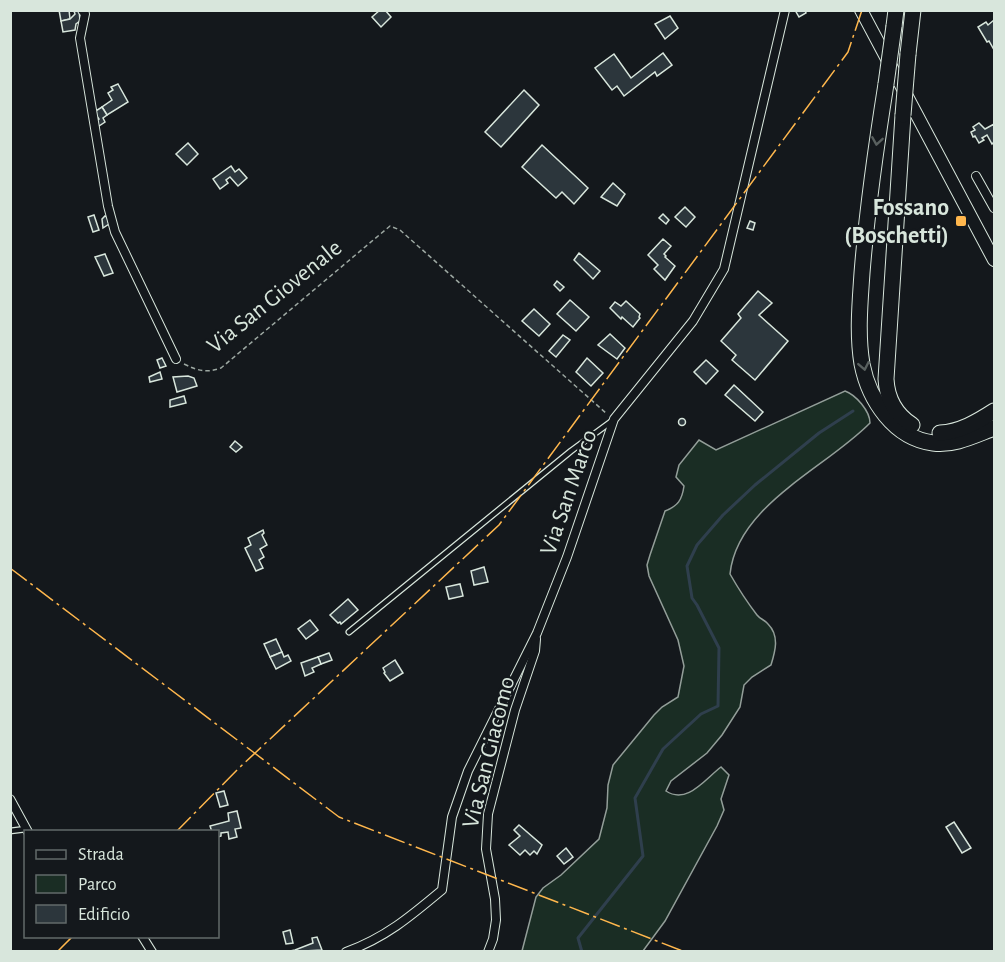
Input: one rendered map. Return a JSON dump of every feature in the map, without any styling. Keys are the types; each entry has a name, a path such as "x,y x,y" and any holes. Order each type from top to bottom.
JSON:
{"highway":[{"path":"912,10 886,367 887,392 893,407 908,422 934,434 957,430 994,411"},
{"path":"895,18 866,229 860,308 862,364 867,383 878,405 886,416 912,437 943,444 994,428"}],"main road":[{"path":"861,10 994,260"}],"street":[{"name":"Via San Giovenale","path":"82,10 85,14 80,38 108,206 115,232 176,359"},
{"name":"Via San Marco","path":"346,951 367,944 404,922 442,890 452,817 468,771 537,633 567,557 614,419 693,321 724,269 785,10"},
{"path":"976,176 994,208"},
{"name":"Via San Giacomo","path":"488,951 493,939 496,920 495,899 486,849 488,814 515,710 535,651 537,633"},
{"path":"10,799 27,830"},
{"path":"143,938 152,951"}],"lane":[{"path":"349,632 571,451 614,419"}],"path":[{"name":"Via San Giovenale","path":"176,359 198,371 209,372 222,368 390,226 400,230 614,419"}],"green space":[{"path":"845,391 862,404 868,413 870,423 766,508 749,528 736,550 730,574 757,615 772,629 775,649 771,665 744,685 740,707 722,735 707,753 671,781 666,791 681,795 688,793 721,767 729,775 721,799 724,810 717,826 665,921 643,951 522,951 536,897 543,888 561,875 599,839 607,808 608,785 613,765 654,715 678,697 684,666 678,640 649,576 647,565 665,511 676,505 682,495 684,486 676,477 679,465 699,440 716,450"}],"building":[{"path":"59,10 69,10 70,19 61,21"},
{"path":"79,10 80,21 76,24 75,30 63,32 61,21 70,19 75,14 74,11"},
{"path":"380,10 385,10 391,17 381,27 372,17"},
{"path":"795,10 805,10 806,13 799,17"},
{"path":"670,16 678,28 665,39 655,24"},
{"path":"994,20 993,48 978,27 986,22 988,25"},
{"path":"663,53 672,65 657,76 655,72 624,96 617,86 612,90 595,68 614,54 631,78"},
{"path":"118,84 128,102 107,115 102,107 112,100 108,93 113,90 111,87"},
{"path":"524,90 539,105 501,147 485,132"},
{"path":"102,107 107,115 103,118 105,122 99,126 96,121 99,119 94,112"},
{"path":"979,123 985,129 994,124 992,144 987,135 979,143 975,136 973,137 971,132 975,130 973,127"},
{"path":"188,143 198,154 187,165 176,154"},
{"path":"542,145 588,188 574,204 562,192 556,198 522,167"},
{"path":"231,166 235,172 239,169 247,178 238,186 230,177 226,180 228,183 220,189 213,179"},
{"path":"613,183 625,194 617,206 601,197"},
{"path":"685,207 695,217 686,227 675,217"},
{"path":"663,214 669,220 666,224 659,218"},
{"path":"94,215 99,230 93,232 88,217"},
{"path":"105,216 109,224 103,228 102,219"},
{"path":"750,221 755,223 753,230 747,228"},
{"path":"663,239 671,246 664,254 665,257 675,266 665,280 654,269 658,265 648,255"},
{"path":"579,253 600,271 593,279 574,260"},
{"path":"105,254 113,273 104,276 95,257"},
{"path":"557,281 564,287 560,291 554,285"},
{"path":"758,291 772,303 759,315 788,341 755,380 732,360 736,355 721,341 741,318 738,314"},
{"path":"570,300 589,317 576,331 557,314"},
{"path":"626,301 640,314 640,318 633,327 610,308 615,302 621,306"},
{"path":"534,309 550,324 539,336 522,321"},
{"path":"610,334 625,348 617,359 598,345"},
{"path":"563,335 570,340 556,357 549,351"},
{"path":"162,358 166,366 160,368 157,360"},
{"path":"587,358 603,373 591,386 576,372"},
{"path":"706,360 718,371 706,384 694,372"},
{"path":"160,372 162,379 150,382 149,377"},
{"path":"173,377 194,378 197,386 177,392"},
{"path":"734,385 763,412 755,421 725,395"},
{"path":"184,396 186,403 170,407 170,400"},
{"path":"682,419 685,422 682,425 679,422"},
{"path":"235,441 242,447 236,452 230,447"},
{"path":"263,530 262,535 267,545 260,549 264,557 259,560 263,568 256,571 245,548 251,545 248,538"},
{"path":"484,567 488,582 474,585 471,571"},
{"path":"460,584 463,596 449,599 446,587"},
{"path":"348,599 358,610 341,624 338,623 330,615"},
{"path":"310,620 318,630 306,639 298,629"},
{"path":"276,639 282,652 270,657 264,644"},
{"path":"282,652 284,657 288,655 291,661 276,669 270,657"},
{"path":"329,653 332,660 321,664 318,657"},
{"path":"318,657 321,664 312,668 314,672 305,676 301,663"},
{"path":"395,660 403,673 390,681 383,668"},
{"path":"224,791 228,805 220,807 216,793"},
{"path":"237,811 241,828 235,829 237,837 229,839 228,832 221,833 219,837 219,830 211,830 210,826 229,821 228,813"},
{"path":"954,822 971,848 962,853 946,827"},
{"path":"519,825 542,845 537,854 534,851 530,855 525,850 520,855 509,845 520,836 514,830"},
{"path":"566,848 573,857 564,864 557,856"},
{"path":"290,930 293,943 286,944 283,932"},
{"path":"317,937 322,950 285,952 313,943 312,938"}],"waterway":[{"path":"582,952 578,938 643,856 635,798 663,749 701,714 718,706 719,648 692,598 687,566 697,545 723,515 755,485 819,433 853,411"}],"power":[{"path":"178,830 239,768 499,525 848,52 862,10"},
{"path":"10,568 339,817 685,952"},
{"path":"57,952 71,938"}],"place":[{"name":"Fossano (Boschetti)","path":"961,221"}]}
